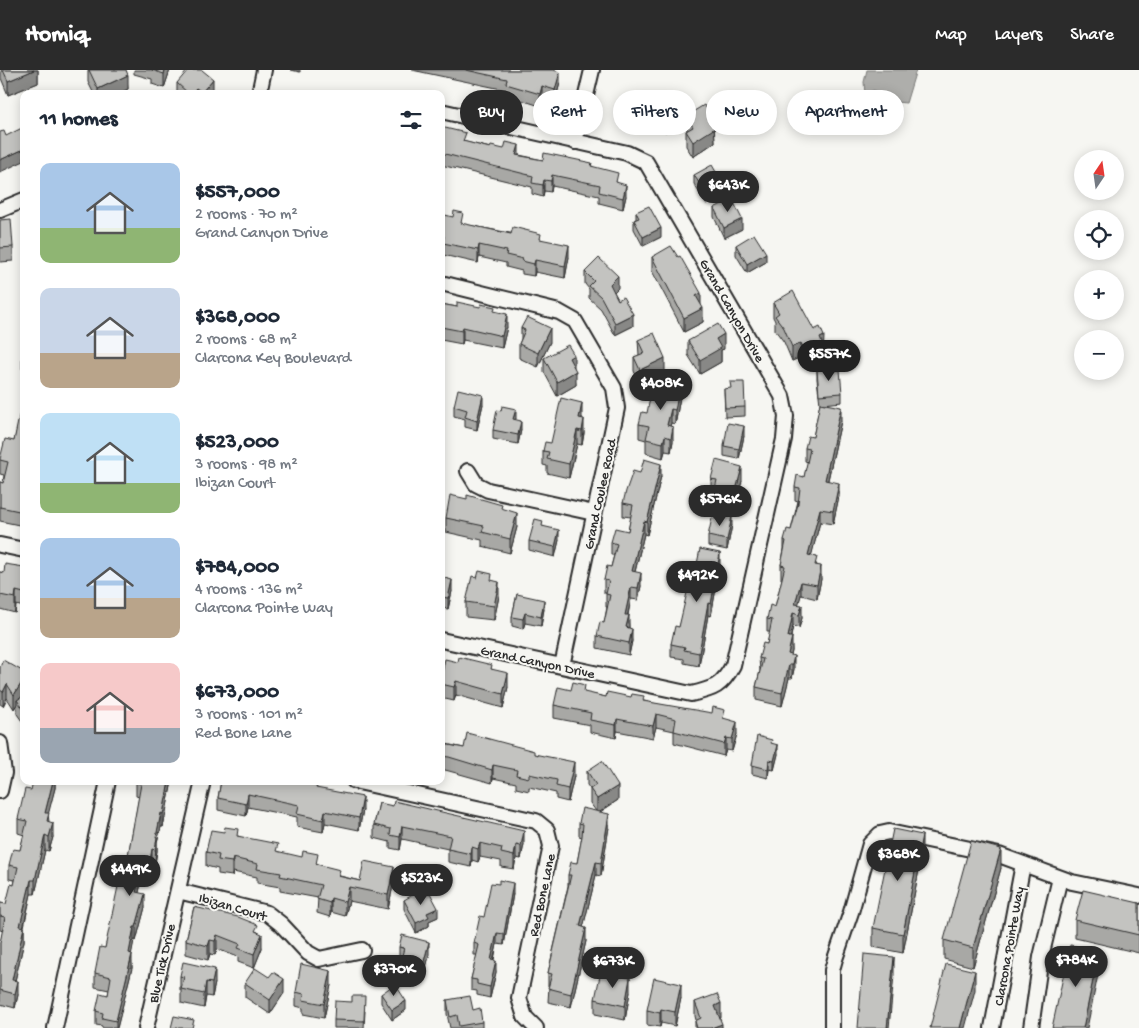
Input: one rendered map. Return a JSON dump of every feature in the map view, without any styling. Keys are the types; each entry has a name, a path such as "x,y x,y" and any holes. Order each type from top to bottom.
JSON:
{"street":[{"path":"260,90 264,70"},
{"path":"575,142 592,70"},
{"name":"Grand Canyon Drive","path":"445,112 627,153 646,162 782,396 786,416 784,439 733,665 726,680 712,690 691,694 445,641"},
{"path":"0,210 20,202"},
{"name":"Grand Coulee Road","path":"445,283 559,312 575,321 614,388 617,408 562,666"},
{"path":"468,471 476,484 488,490 594,513"},
{"path":"0,545 20,549"},
{"path":"0,743 4,773 0,791"},
{"path":"54,1028 107,785"},
{"name":"Blue Tick Drive","path":"146,1028 202,785"},
{"name":"Red Bone Lane","path":"392,785 536,821 547,830 551,846 519,998 525,1017 536,1028"},
{"path":"832,1028 832,970 870,844 880,834 889,832 999,855 1060,878 1139,896"},
{"name":"Clarcona Pointe Way","path":"992,1028 1023,864"},
{"path":"1031,1028 1041,957 1060,878"},
{"name":"Ibizan Court","path":"178,891 267,913 281,924 308,953 318,959 362,950"}],"shaded area":[{"path":"867,70 916,70 906,103 904,103 904,90 865,90 864,82"}],"building":[{"path":"3,70 34,70 8,81"},
{"path":"89,70 126,70 128,75 98,89"},
{"path":"152,70 165,70 164,74"},
{"path":"188,70 202,70 213,79 204,90 196,88 194,90 185,90 177,83"},
{"path":"466,70 553,70 560,72 555,90 542,86 541,90 533,90 533,92 506,84 507,79"},
{"path":"704,105 706,108 706,134 693,142 689,135 696,135 696,110"},
{"path":"445,128 460,132 460,135 465,135 463,141 490,148 491,146 504,149 506,142 519,145 516,155 543,160 544,153 592,163 591,166 618,173 616,182 626,185 623,198 599,192 600,185 552,175 551,181 544,180 543,185 532,183 533,176 445,154"},
{"path":"20,129 20,151 0,160 0,132 4,131 6,136"},
{"path":"712,165 723,184 706,194 694,175"},
{"path":"732,199 742,219 724,228 714,208"},
{"path":"649,206 661,228 643,237 634,220 639,218 636,212"},
{"path":"454,211 463,213 461,223 511,234 513,227 541,234 540,239 569,245 565,266 535,260 534,264 506,255 507,251 479,245 478,250 445,243 445,215 453,217"},
{"path":"11,219 13,247 0,248 0,220"},
{"path":"754,234 766,253 747,264 736,245"},
{"path":"671,246 678,257 680,256 701,293 696,296 703,308 684,318 652,257"},
{"path":"599,258 618,276 610,284 618,300 623,297 633,314 615,323 601,297 589,286 594,281 585,272"},
{"path":"793,291 814,330 820,327 824,336 820,338 823,346 806,353 801,343 792,347 784,328 775,316 779,313 773,303"},
{"path":"457,302 480,307 481,304 495,307 494,311 507,314 502,336 463,327 462,331 445,328 445,305 457,307"},
{"path":"527,317 550,328 538,353 519,344 525,330 521,328"},
{"path":"718,324 724,334 716,339 721,348 700,360 688,341"},
{"path":"654,333 665,358 640,370 634,357 644,353 638,340"},
{"path":"568,345 574,355 569,358 576,371 557,382 544,358"},
{"path":"826,369 826,371 840,370 842,393 819,395 817,370"},
{"path":"657,379 680,383 675,410 671,409 667,425 673,427 671,438 665,436 663,443 646,439 649,426 639,424 642,412 647,413 651,393 655,394"},
{"path":"730,382 744,382 745,407 725,408 724,389 731,388"},
{"path":"458,389 483,395 477,421 465,417 467,410 454,406"},
{"path":"561,398 582,403 579,418 584,419 582,431 577,430 569,464 547,459 549,452 543,451 545,442 551,443"},
{"path":"820,403 841,407 825,480 839,483 833,511 820,509 808,555 817,557 815,565 821,566 817,585 801,582 795,604 802,605 799,615 793,613 788,637 792,637 788,654 794,656 792,665 789,665 782,693 756,687 763,659 759,658 763,643 767,644 772,620 767,619 770,605 775,607 785,566 781,565 786,541 784,540 787,529 791,530 798,504 800,488 795,487 797,475 804,477 810,449 805,448 808,436 813,437"},
{"path":"502,406 516,409 513,419 521,421 518,435 493,430 497,410 501,411"},
{"path":"20,412 20,511 0,507 0,482 3,483 8,462 0,459 5,439 14,441"},
{"path":"728,423 744,426 739,449 724,446"},
{"path":"644,459 661,464 647,522 644,521 632,571 641,573 638,588 631,587 625,615 629,615 626,627 632,629 629,643 597,636 600,622 604,623 610,595 606,594 609,581 604,580 607,566 611,567 617,544 611,542 615,528 628,531 633,505 623,503 633,471 640,473"},
{"path":"716,460 742,467 735,494 715,489 717,480 711,479"},
{"path":"450,495 467,499 467,495 502,505 501,508 517,513 510,539 482,532 484,526 446,518"},
{"path":"719,513 732,516 727,540 708,536 712,518 718,519"},
{"path":"535,519 543,521 542,526 559,530 555,547 529,541"},
{"path":"700,549 720,553 711,604 708,603 699,653 684,650 685,647 671,644 675,626 679,627 689,584 693,584"},
{"path":"5,564 20,566 20,592 16,591 15,598 0,595 0,572 4,573"},
{"path":"479,571 492,574 491,580 499,582 494,606 466,602 472,576 477,578"},
{"path":"445,578 452,580 448,598 445,598"},
{"path":"517,594 544,600 541,617 525,613 523,619 512,617"},
{"path":"459,657 492,665 491,669 508,673 503,694 456,681 454,687 445,685 445,659 458,662"},
{"path":"3,660 20,670 20,685 14,695 7,684 3,692 0,690 0,667"},
{"path":"573,682 585,685 584,692 606,697 607,692 631,697 632,694 644,696 643,701 712,713 713,707 725,710 723,718 737,722 732,739 726,738 724,744 674,731 676,719 656,714 653,726 617,719 616,725 590,720 591,713 554,705 558,687 571,690"},
{"path":"467,733 534,751 534,754 574,762 568,789 556,786 557,780 529,774 529,778 516,775 517,770 493,765 492,770 445,756 445,744 464,748"},
{"path":"757,736 772,740 771,743 778,745 774,761 769,760 768,769 752,765"},
{"path":"602,761 618,786 597,799 590,789 596,785 587,771"},
{"path":"32,785 52,785 45,813 49,813 47,821 53,823 49,837 45,835 35,880 31,880 20,926 24,927 12,980 18,981 15,994 0,990 0,943 5,917 0,916 0,903 6,904 11,884 14,885 18,867 9,865 13,849 20,850 27,821 18,819 25,789 31,790"},
{"path":"141,785 168,785 163,814 161,813 156,837 155,850 152,849 149,866 142,865 136,892 145,894 136,927 134,927 129,953 132,954 116,1021 102,1018 103,1013 96,1011 100,993 108,995 111,977 95,973 100,947 105,948 121,872 125,872"},
{"path":"220,785 317,785 316,788 363,797 359,818 325,811 323,820 297,814 299,805 248,794 246,804 218,798"},
{"path":"394,801 524,831 521,846 516,845 514,856 501,853 502,848 480,843 478,849 472,847 471,854 448,849 451,836 402,826 400,837 390,835 391,829 374,825 379,803 393,806"},
{"path":"582,808 609,814 601,863 596,862 580,926 586,928 571,994 548,988 552,974 548,973 571,875 568,875 571,862 577,863 582,836 583,824 579,823"},
{"path":"225,827 238,829 237,836 278,844 276,851 302,857 303,851 318,854 316,864 340,870 338,876 360,881 364,861 394,867 388,895 349,887 345,902 331,898 330,903 317,899 321,885 280,876 281,873 257,869 258,864 233,858 232,862 218,860 219,855 206,852 211,830 224,832"},
{"path":"893,829 922,835 903,934 873,928"},
{"path":"971,841 1001,849 973,948 944,940"},
{"path":"499,880 513,883 504,934 497,933 491,960 496,961 490,987 477,984 477,980 471,979 479,945 474,943 480,916 484,917 491,883 499,884"},
{"path":"1083,890 1139,903 1139,935 1075,920"},
{"path":"416,893 419,898 430,893 438,908 427,913 429,917 416,923 404,900"},
{"path":"194,907 238,917 258,925 255,931 262,934 254,954 238,948 240,944 217,935 215,941 210,940 208,946 186,940"},
{"path":"402,935 429,942 422,969 400,963 404,948 399,947"},
{"path":"1070,945 1099,951 1083,1028 1052,1028"},
{"path":"864,954 894,957 887,1028 858,1028"},
{"path":"183,962 215,969 212,983 206,982 204,994 181,989 184,977 180,976"},
{"path":"301,964 331,971 324,1004 303,1000 304,994 296,992"},
{"path":"946,964 975,971 960,1028 930,1028"},
{"path":"255,968 269,977 273,972 284,979 270,1000 245,983"},
{"path":"601,971 630,978 625,1006 595,999"},
{"path":"654,978 681,984 675,1012 661,1009 660,1013 647,1010"},
{"path":"395,984 406,1001 392,1010 381,994"},
{"path":"717,994 721,1003 715,1006 722,1024 711,1028 697,1028 695,1021 701,1018 695,1002"},
{"path":"352,996 365,996 364,1021 334,1020 335,1001 352,1002"},
{"path":"470,996 473,1010 480,1008 482,1022 459,1026 457,1015 450,1017 447,1000"},
{"path":"174,1016 194,1020 192,1028 171,1028"}]}
